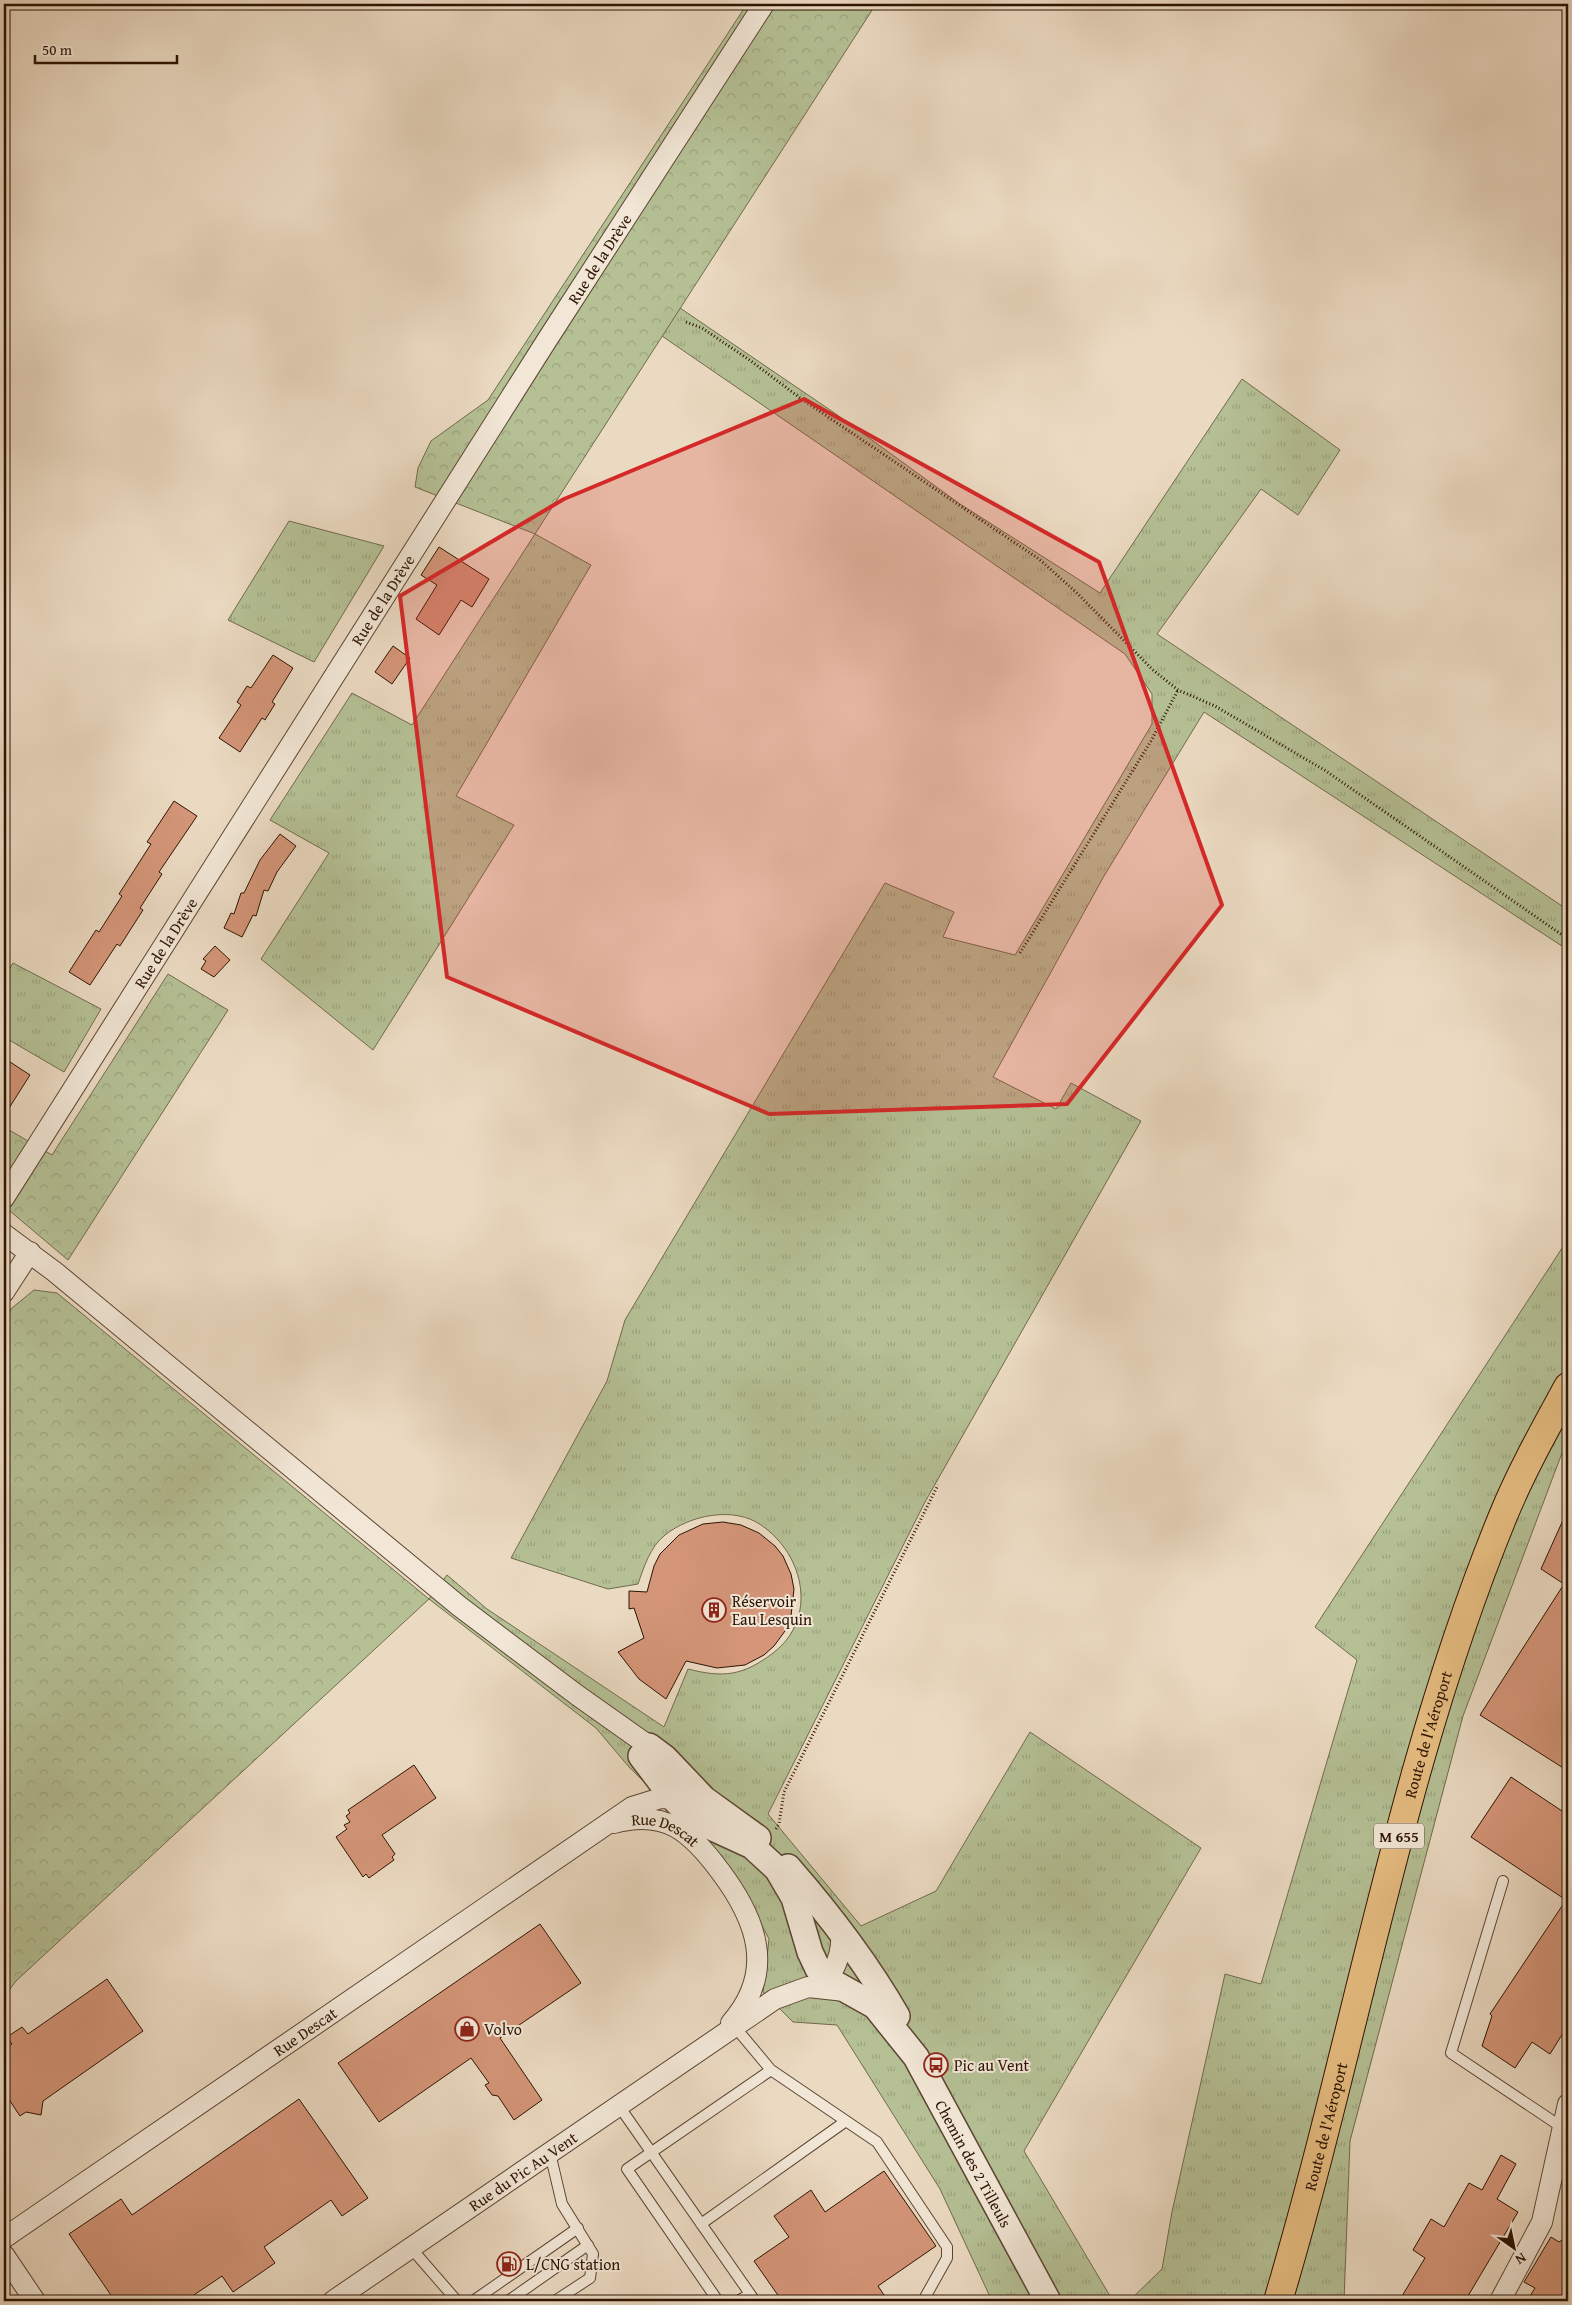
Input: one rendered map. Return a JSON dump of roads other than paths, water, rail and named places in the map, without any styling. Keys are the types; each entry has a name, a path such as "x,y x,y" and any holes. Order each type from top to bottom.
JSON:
{"main road":[{"name":"Route de l'Aéroport","path":"1278,2301 1317,2166 1426,1734 1474,1591 1504,1514 1534,1450 1568,1387"}],"street":[{"name":"Rue de la Drève","path":"4,1198 547,340 764,4"},
{"path":"4,1234 30,1252 452,1600 577,1695 645,1751 673,1798 697,1820 752,1846 777,1869 794,1898 812,1959 818,1969 817,1982"},
{"path":"4,1292 30,1252"},
{"path":"645,1751 665,1758 714,1806 764,1843 787,1866 841,1930 869,1968 892,2008 916,2057"},
{"name":"Rue Descat","path":"4,2238 639,1804 652,1800 673,1798 704,1802 714,1806"},
{"name":"Rue Descat","path":"606,1826 638,1819 653,1819 674,1825 699,1844 714,1863"},
{"name":"Rue du Pic Au Vent","path":"714,1863 744,1907 754,1935 758,1956 756,1980 750,1996 739,2014 714,2040"},
{"path":"817,1982 840,1952 841,1930"},
{"name":"Chemin des 2 Tilleuls","path":"817,1982 850,1991 870,2002 880,2011 916,2057 1048,2301"},
{"name":"Rue du Pic Au Vent","path":"333,2301 714,2040 782,1996 817,1982"},
{"path":"1500,2301 1542,2222 1568,2104"},
{"path":"4,2255 35,2301"}],"lane":[{"path":"1503,1881 1452,2053 1563,2128"},
{"path":"735,2027 771,2070 877,2142 947,2247 946,2258 923,2301"},
{"path":"718,2301 627,2169 771,2070"},
{"path":"619,2106 752,2297 738,2301"},
{"path":"701,2224 846,2121"},
{"path":"550,2153 562,2204 593,2254 590,2278 555,2301"},
{"path":"473,2301 578,2228"},
{"path":"508,2301 588,2245"},
{"path":"411,2248 457,2301"}],"place":[{"name":"Réservoir Eau Lesquin","path":"714,1610"},
{"name":"Volvo","path":"467,2029"},
{"name":"Pic au Vent","path":"936,2065"},
{"name":"L/CNG station","path":"509,2264"}]}
